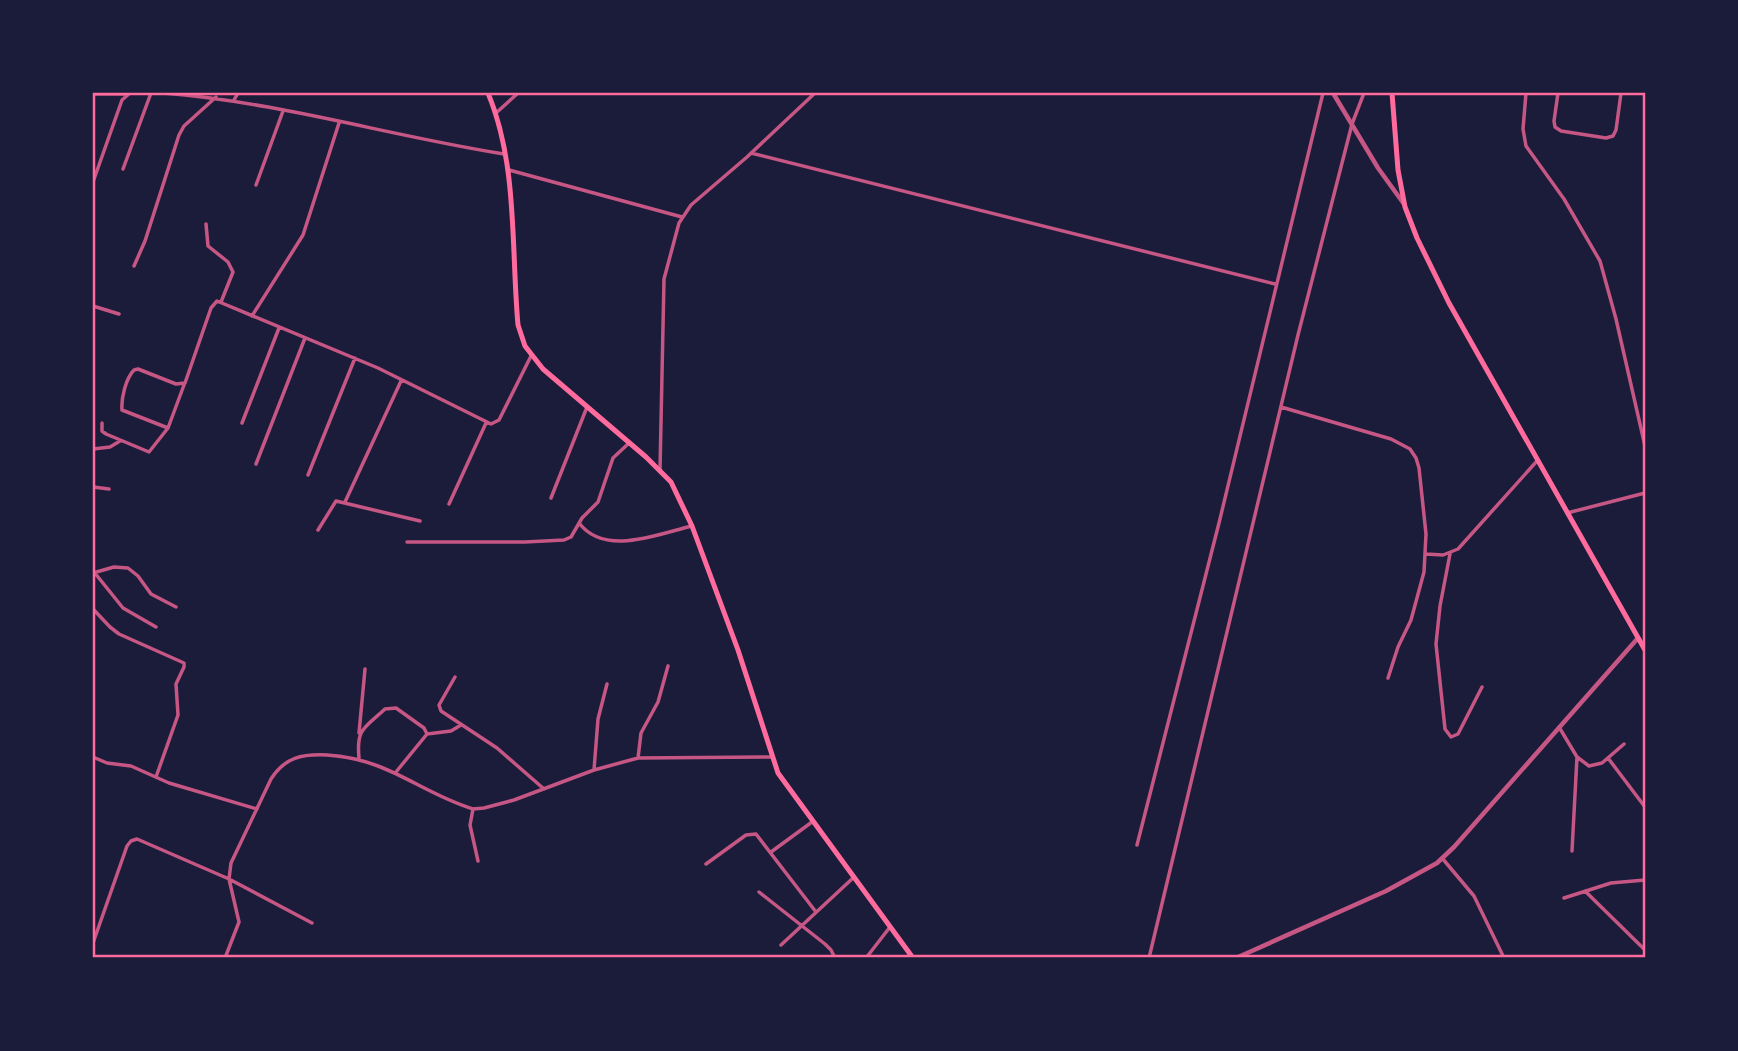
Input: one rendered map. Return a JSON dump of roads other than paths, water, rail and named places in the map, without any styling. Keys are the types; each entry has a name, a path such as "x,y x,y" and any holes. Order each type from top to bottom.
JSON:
{"main road":[{"path":"488,93 496,113 509,170 518,325 525,346 531,356 671,482 692,526 738,650 772,757 788,789 913,958"},
{"path":"1392,93 1393,135 1405,207 1418,238 1449,303 1645,650"}],"street":[{"path":"122,169 151,93"},
{"path":"163,93 234,100 506,154"},
{"path":"234,100 238,93"},
{"path":"496,113 519,93"},
{"path":"660,470 664,279 682,217 691,205 815,93"},
{"path":"1137,845 1219,523 1323,93"},
{"path":"1333,93 1405,207"},
{"path":"1149,958 1281,407 1352,124 1364,93"},
{"path":"1526,93 1523,129 1526,146 1564,199 1600,261 1645,446"},
{"path":"1558,93 1555,127 1561,131 1606,138 1613,136 1616,130 1621,93"},
{"path":"93,94 128,94"},
{"path":"93,182 122,100 128,94"},
{"path":"134,266 145,241 179,135 184,126 216,97"},
{"path":"256,185 283,111"},
{"path":"252,316 303,235 339,122"},
{"path":"751,153 1275,284"},
{"path":"509,170 682,217"},
{"path":"206,224 208,246 228,262 233,272 222,302"},
{"path":"102,423 102,431 149,452 168,428 213,304 222,302 355,358 491,424 499,420 531,356"},
{"path":"93,306 119,314"},
{"path":"242,423 279,328"},
{"path":"256,464 305,338"},
{"path":"308,475 355,358"},
{"path":"168,428 122,410 121,403 129,376 134,369 138,369 176,384 185,383"},
{"path":"345,502 401,381"},
{"path":"551,498 587,407"},
{"path":"1281,407 1391,439 1410,449 1419,468 1426,554 1424,572 1411,620 1394,656 1388,678"},
{"path":"449,504 486,423"},
{"path":"93,449 110,447 121,440"},
{"path":"407,542 564,540 574,534 579,523 598,502 613,458 629,443"},
{"path":"1426,554 1450,554 1468,540 1539,460"},
{"path":"93,487 109,489"},
{"path":"1567,513 1645,493"},
{"path":"318,530 333,503 345,502 421,521"},
{"path":"579,523 589,533 621,542 692,526"},
{"path":"1450,554 1436,644 1445,729 1451,737 1458,734 1482,687"},
{"path":"156,627 123,608 93,572 114,567 128,568 138,576 151,594 176,607"},
{"path":"93,609 119,634 184,663 176,684 178,715 156,777"},
{"path":"1236,958 1386,891 1421,873 1442,858 1639,638"},
{"path":"638,758 641,733 658,702 668,666"},
{"path":"359,759 357,741 365,668"},
{"path":"455,677 439,708 497,748 544,789"},
{"path":"594,770 598,719 607,684"},
{"path":"359,734 385,709 392,706 424,728 427,734"},
{"path":"396,772 427,734 451,731 461,725"},
{"path":"1559,727 1577,757 1589,766 1595,766 1625,744"},
{"path":"225,958 239,922 229,879 231,863 278,768 289,759 310,755 359,759 396,772 473,808 484,808 594,770 638,758 772,757"},
{"path":"93,757 107,763 131,766 169,783 257,809"},
{"path":"1572,851 1577,757"},
{"path":"1608,758 1645,807"},
{"path":"473,808 470,825 478,861"},
{"path":"771,852 812,822"},
{"path":"706,864 752,833 760,838 816,912"},
{"path":"93,943 127,846 137,839 229,879 312,923"},
{"path":"1442,858 1474,896 1504,958"},
{"path":"780,945 853,878"},
{"path":"1564,898 1620,881 1645,880"},
{"path":"1585,891 1645,950"},
{"path":"759,892 831,950 835,958"},
{"path":"866,958 890,927"}]}
